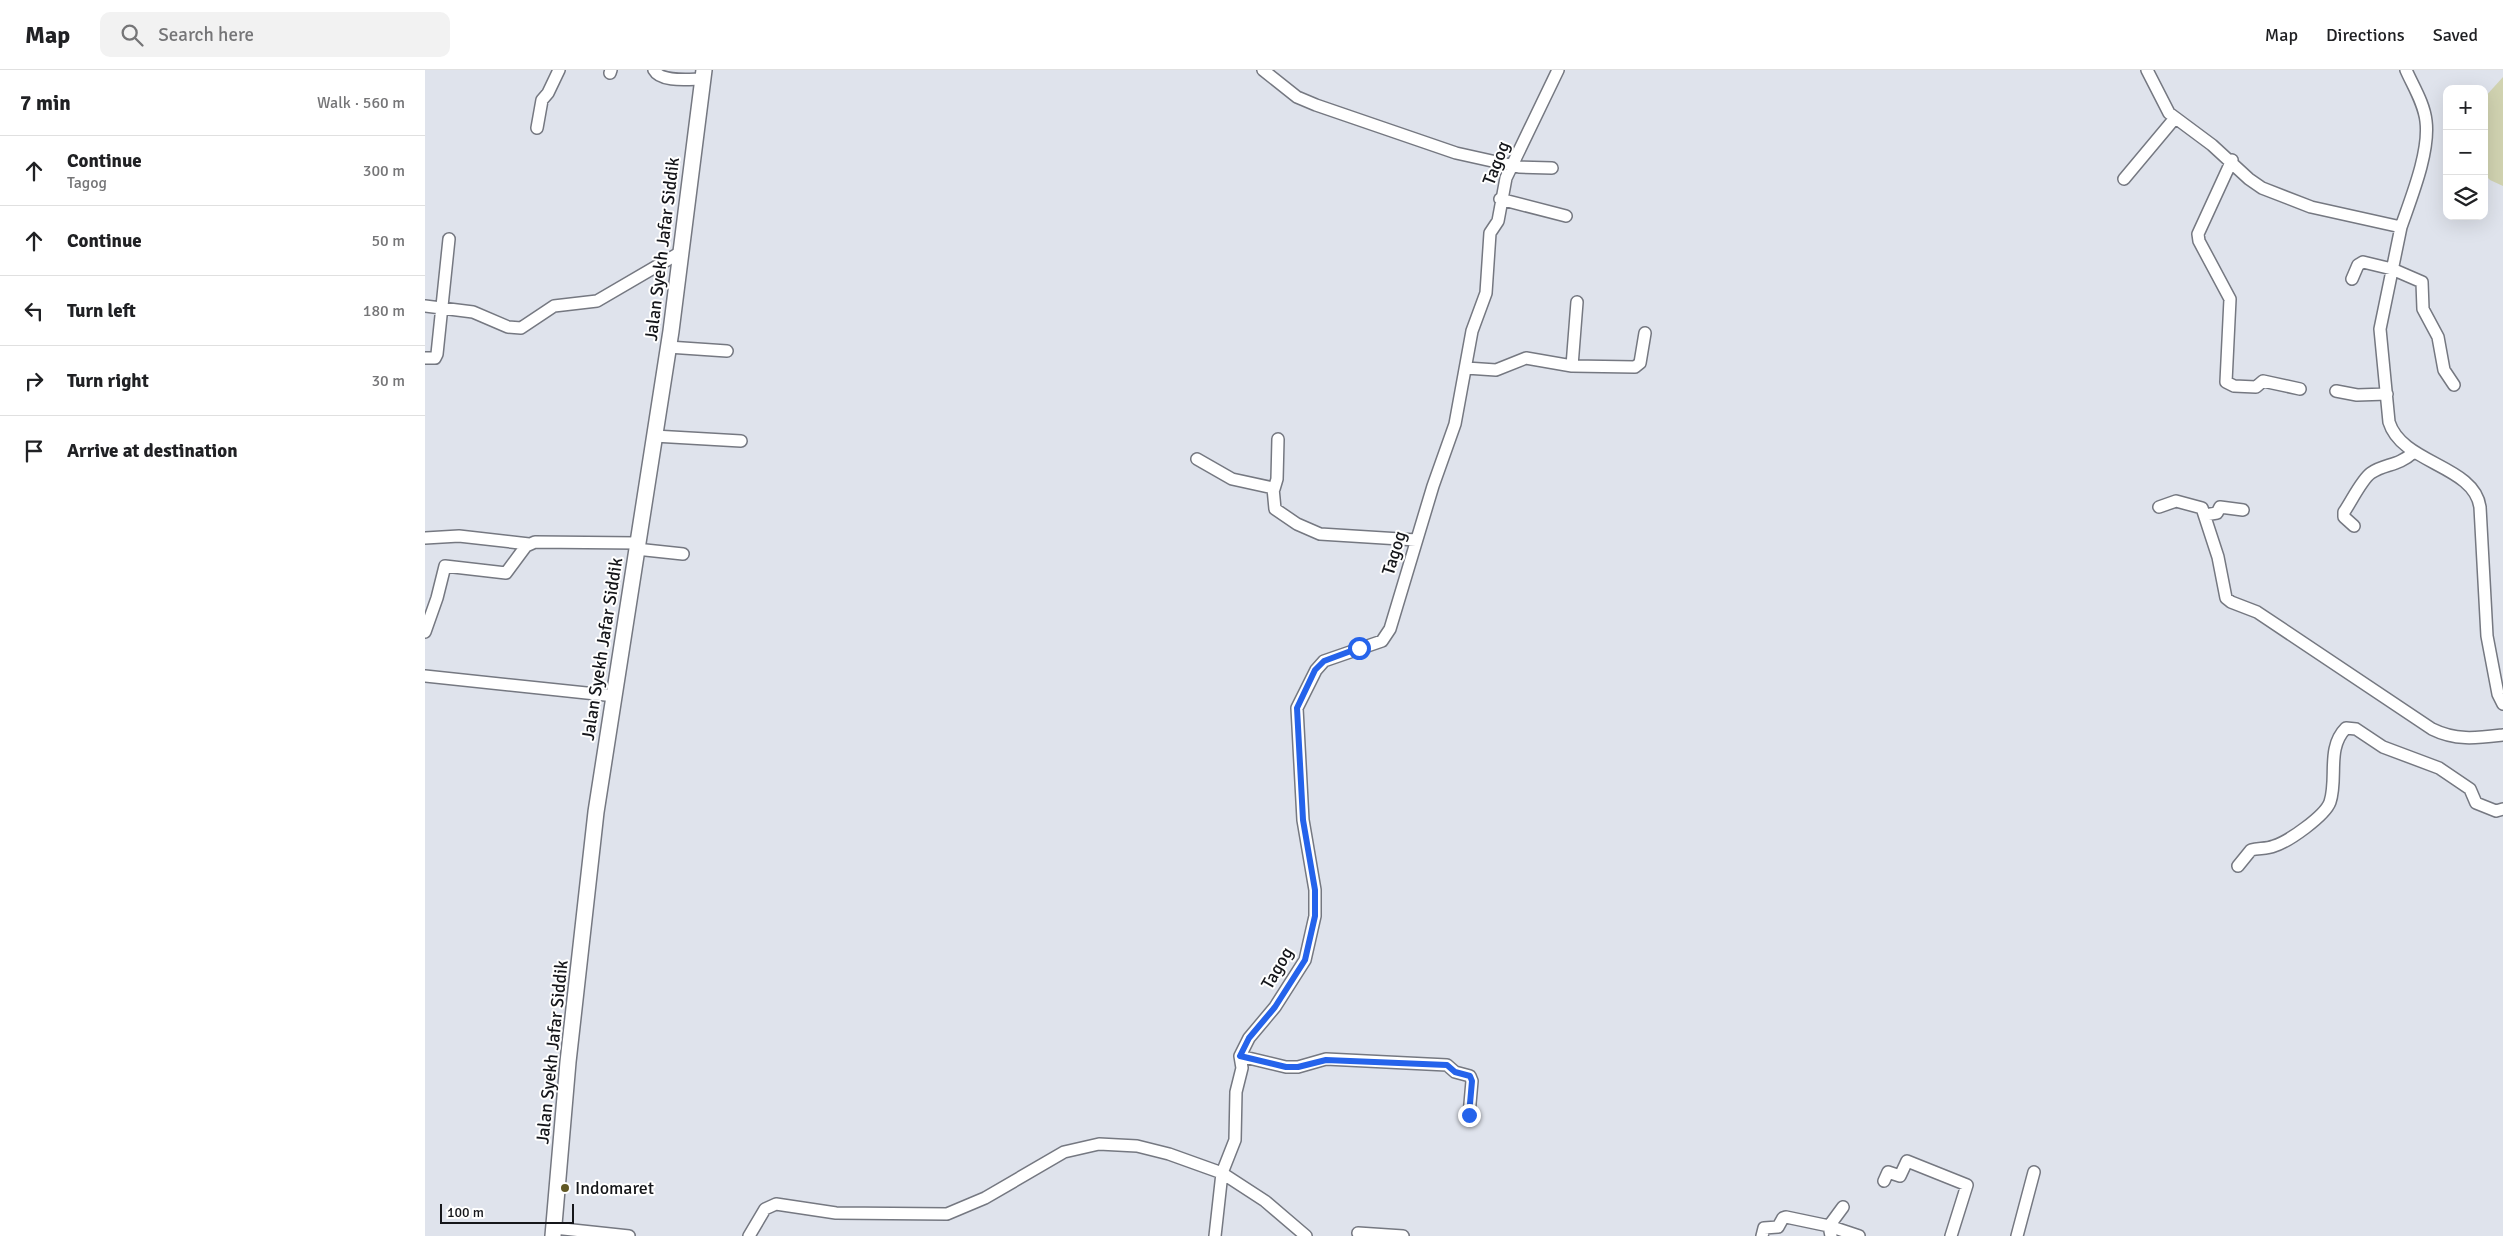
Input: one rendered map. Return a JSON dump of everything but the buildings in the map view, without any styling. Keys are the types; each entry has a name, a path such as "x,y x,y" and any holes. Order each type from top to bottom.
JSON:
{"main road":[{"name":"Jalan Syekh Jafar Siddik","path":"554,1232 568,1062 596,812 669,347 703,75"}],"street":[{"path":"537,128 542,100 548,93 559,70"},
{"path":"654,70 657,74 664,77 703,75"},
{"path":"1263,70 1297,96 1316,105 1456,153 1511,166 1552,168"},
{"name":"Tagog","path":"1240,1056 1249,1038 1275,1007 1305,960 1315,916 1315,890 1303,820 1297,708 1315,670 1324,661 1382,641 1392,624 1416,540 1455,424 1472,331 1487,293 1490,233 1498,221 1500,199 1511,166 1558,70"},
{"path":"2147,70 2165,108 2175,118 2231,160 2249,178 2274,194 2311,206 2401,227"},
{"path":"2406,70 2424,110 2426,130 2417,181 2401,227 2380,329 2391,428 2399,440 2414,452 2456,476 2473,490 2479,501 2487,636 2498,665 2498,694 2503,704"},
{"path":"2124,179 2175,118"},
{"path":"2231,160 2198,234 2199,241 2230,299 2227,382 2234,386 2256,387 2263,381 2300,389"},
{"path":"1500,199 1565,216"},
{"path":"425,358 435,358 437,354 449,239"},
{"path":"425,306 473,312 508,327 521,328 553,306 597,301 681,252"},
{"path":"2352,279 2358,265 2362,262 2392,269 2422,282 2423,309 2438,337 2443,368 2454,385"},
{"path":"1572,366 1577,302"},
{"path":"1466,368 1496,370 1526,358 1572,366 1638,366 1645,333"},
{"path":"669,347 727,351"},
{"path":"2336,392 2357,395 2387,394"},
{"path":"654,436 741,441"},
{"path":"1278,439 1277,479 1274,489 1275,509 1310,531 1320,534 1416,540"},
{"path":"2355,526 2344,517 2344,512 2367,476 2375,471 2400,463 2414,452"},
{"path":"1197,459 1232,479 1274,489"},
{"path":"2159,507 2176,501 2200,506 2205,515 2218,557 2226,598 2231,602 2257,612 2439,732 2460,738 2503,735"},
{"path":"2205,515 2217,513 2220,507 2243,510"},
{"path":"425,538 475,538 529,544 539,542 637,546 683,554"},
{"path":"425,632 437,598 445,566 506,573 529,544"},
{"path":"425,676 615,696"},
{"path":"2238,866 2251,850 2283,842 2326,810 2331,795 2334,753 2346,728 2356,729 2389,750 2439,768 2470,789 2476,802 2496,811 2503,810"},
{"path":"1215,1236 1222,1173 1233,1150 1235,1140 1236,1092 1242,1068 1240,1056 1286,1067 1298,1067 1326,1060 1447,1065 1455,1072 1470,1076 1472,1081 1469,1115"},
{"path":"749,1236 765,1209 776,1204 836,1213 947,1214 985,1198 1063,1152 1113,1143 1169,1154 1222,1173 1265,1201 1306,1236"},
{"path":"1884,1181 1888,1172 1900,1176 1907,1162 1967,1185 1951,1236"},
{"path":"2017,1236 2034,1172"},
{"path":"1830,1231 1843,1208"},
{"path":"1762,1236 1764,1228 1778,1228 1783,1218 1786,1217 1830,1231 1859,1236"},
{"path":"554,1232 629,1236"},
{"path":"1358,1232 1403,1236"}],"green space":[{"path":"2503,77 2503,186 2488,178 2488,94"}],"place":[{"name":"Indomaret","path":"565,1188"}],"route":[{"path":"1359,648 1324,661 1315,670 1297,708 1303,820 1316,902 1314,925 1305,960 1275,1007 1249,1038 1240,1056 1271,1065 1286,1067 1298,1067 1326,1060 1447,1065 1455,1072 1470,1076 1473,1089 1469,1115"}]}
